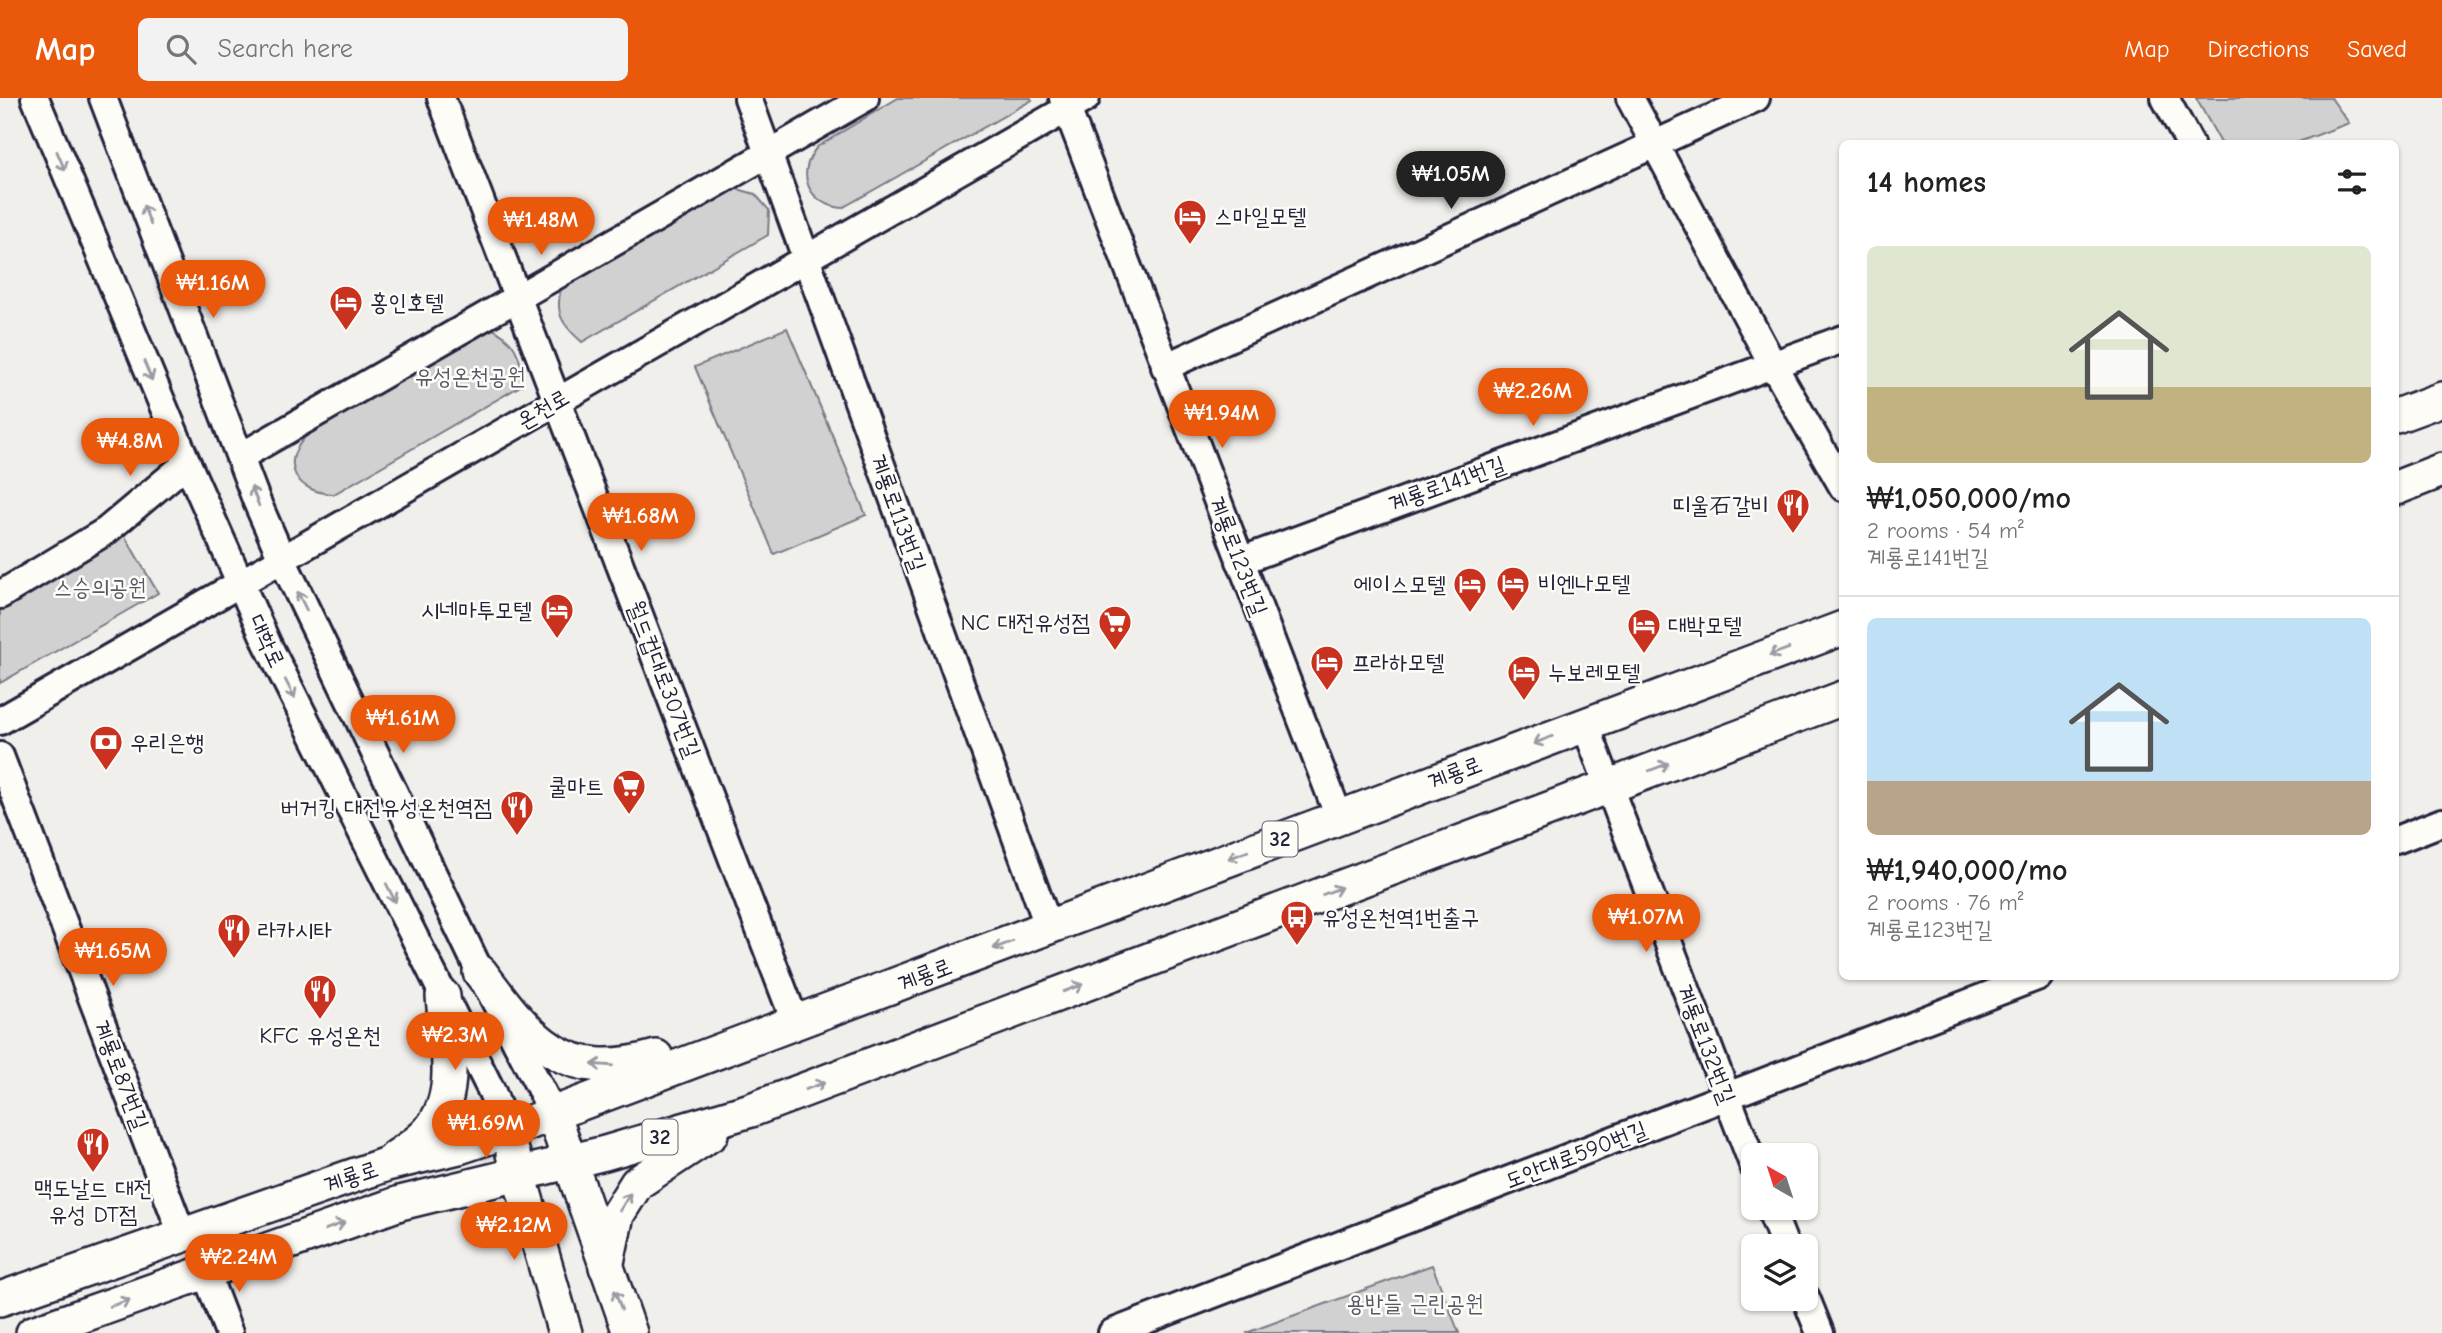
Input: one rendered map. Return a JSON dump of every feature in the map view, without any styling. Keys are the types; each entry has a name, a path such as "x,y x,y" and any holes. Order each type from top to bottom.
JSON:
{"main road":[{"path":"2399,415 2442,399"},
{"path":"2399,487 2442,470"},
{"name":"계룡로","path":"0,1299 387,1164 459,1147 507,1131 1839,629"},
{"name":"계룡로","path":"33,1333 400,1203 569,1162 751,1110 1839,700"},
{"path":"480,972 521,1027 542,1045 574,1060 598,1067 626,1066 656,1057 718,1052"},
{"path":"387,1164 428,1132 440,1114 450,1086 443,996"},
{"path":"606,1267 617,1214 637,1184 680,1152 751,1110"},
{"path":"553,1113 630,1333"},
{"name":"대학로","path":"507,1131 565,1333"}],"street":[{"name":"대학로","path":"35,98 187,463 267,643 492,1092 507,1131"},
{"path":"103,98 240,457 282,559 480,972 553,1113"},
{"name":"월드컵대로307번길","path":"441,98 796,1024"},
{"name":"계룡로113번길","path":"748,98 1049,928"},
{"path":"240,457 865,98"},
{"path":"1630,98 1773,365 1839,480"},
{"path":"1165,367 1756,98"},
{"path":"2165,98 2188,140"},
{"name":"온천로","path":"0,721 806,259 1072,102"},
{"name":"계룡로123번길","path":"1072,102 1165,367 1339,817"},
{"name":"계룡로141번길","path":"1240,561 1839,340"},
{"path":"0,595 106,531 187,463"},
{"name":"계룡로132번길","path":"1585,724 1744,1143"},
{"name":"계룡로87번길","path":"0,756 183,1237"},
{"path":"2399,839 2442,822"},
{"name":"도안대로590번길","path":"1112,1333 2029,980"},
{"path":"206,1273 229,1333"},
{"path":"1811,1311 1819,1333"}],"green space":[{"path":"898,98 1032,100 842,208 821,201 808,186 806,177 810,157 817,147"},
{"path":"2196,98 2331,98 2349,123 2304,140 2219,140"},
{"name":"유성온천공원","path":"730,187 755,194 769,210 768,235 582,342 568,328 559,308 563,281"},
{"name":"유성온천공원","path":"487,326 504,336 515,349 521,365 522,385 334,494 310,489 296,476 294,458 306,436"},
{"path":"787,328 866,515 774,554 695,367"},
{"name":"스승의공원","path":"123,533 158,593 0,683 0,608"},
{"name":"용반들 근린공원","path":"1432,1265 1459,1333 1246,1333"}],"place":[{"name":"스마일모텔","path":"1190,246"},
{"name":"홍인호텔","path":"346,332"},
{"name":"띠울石갈비","path":"1793,535"},
{"name":"비엔나모텔","path":"1513,613"},
{"name":"에이스모텔","path":"1470,614"},
{"name":"시네마투모텔","path":"557,640"},
{"name":"NC 대전유성점","path":"1115,652"},
{"name":"대박모텔","path":"1644,655"},
{"name":"프라하모텔","path":"1327,692"},
{"name":"누보레모텔","path":"1524,702"},
{"name":"우리은행","path":"106,772"},
{"name":"쿨마트","path":"629,816"},
{"name":"버거킹 대전유성온천역점","path":"517,837"},
{"name":"유성온천역1번출구","path":"1297,947"},
{"name":"라카시타","path":"234,960"},
{"name":"KFC 유성온천","path":"320,1021"},
{"name":"맥도날드 대전 유성 DT점","path":"93,1174"}]}
